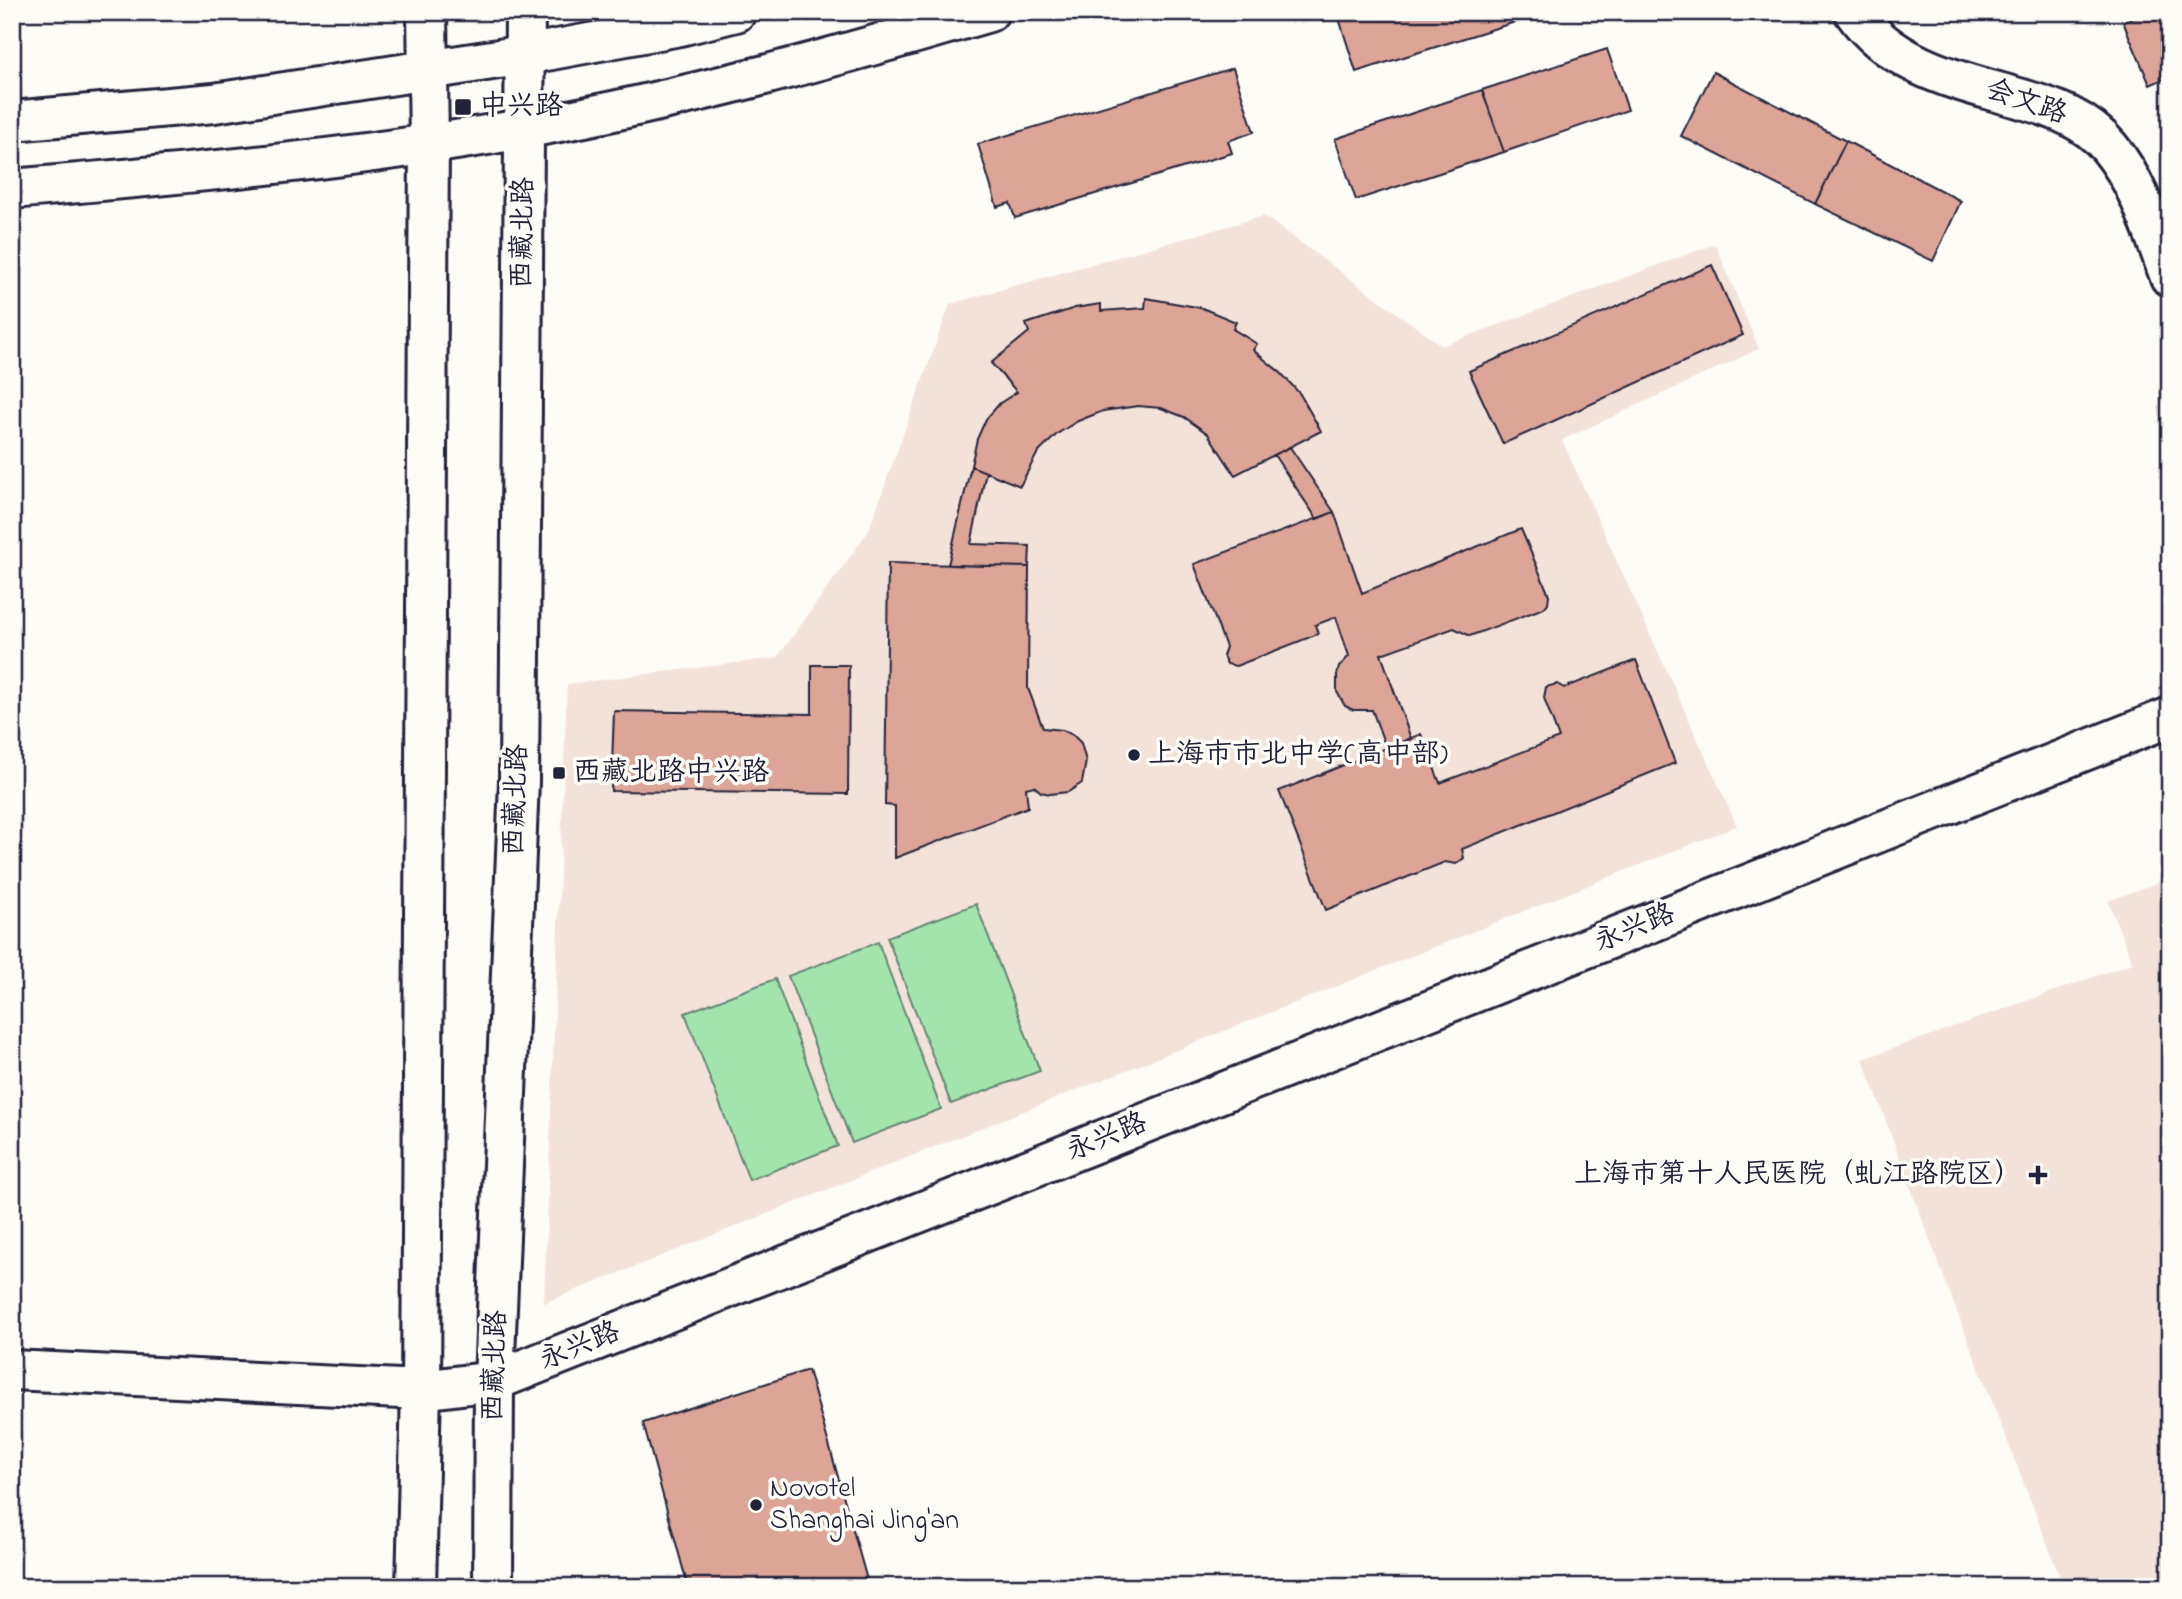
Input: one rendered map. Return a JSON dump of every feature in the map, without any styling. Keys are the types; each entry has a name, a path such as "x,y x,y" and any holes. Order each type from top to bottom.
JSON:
{"main road":[{"path":"416,1587 421,1390 429,143 427,12"},
{"name":"西藏北路","path":"493,1587 494,1381 519,781 525,12"},
{"path":"12,121 214,103 525,55 680,26 736,12"},
{"path":"12,189 220,172 525,129 632,108 700,91 849,53 989,12"},
{"name":"会文路","path":"1854,12 1884,44 1907,59 1936,73 2064,113 2090,128 2109,146 2130,175 2170,278"},
{"name":"永兴路","path":"12,1370 421,1390 494,1381 2170,717"}],"shaded area":[{"name":"上海市市北中学(高中部)","path":"1264,216 1442,346 1715,244 1759,349 1562,440 1737,826 544,1303 567,684 777,658 868,532 950,304"},
{"name":"上海市第十人民医院（虬江路院区）","path":"2170,878 2170,1587 2064,1587 1949,1291 1863,1059 2133,963 2108,901"}],"green space":[{"path":"976,904 1040,1071 951,1104 887,937"},
{"path":"878,942 941,1109 852,1143 788,976"},
{"path":"775,979 838,1146 749,1180 685,1013"}],"building":[{"path":"1337,12 1547,12 1356,72"},
{"path":"2147,12 2170,12 2170,76 2150,85 2123,22"},
{"path":"1607,49 1628,110 1504,152 1482,90"},
{"path":"1233,68 1254,132 1228,141 1232,153 1015,218 1010,203 997,207 978,144"},
{"path":"1713,72 1846,141 1815,204 1681,136"},
{"path":"1482,90 1504,152 1356,200 1335,139"},
{"path":"1846,141 1961,201 1933,261 1815,204"},
{"path":"1712,265 1743,335 1503,444 1469,371"},
{"path":"1146,298 1202,308 1236,322 1233,329 1257,344 1253,350 1281,373 1300,394 1321,431 1235,475 1208,434 1184,417 1161,408 1138,406 1103,411 1078,421 1057,434 1037,454 1020,486 971,466 977,439 986,419 1000,403 1017,392 991,363 1029,332 1026,324 1075,308 1101,304 1101,311 1145,308"},
{"path":"1290,447 1334,512 1317,519 1274,455"},
{"path":"971,466 986,472 971,544 1030,546 1029,567 948,565"},
{"path":"1334,512 1362,593 1521,529 1549,595 1544,608 1470,636 1454,628 1381,654 1411,739 1386,748 1372,710 1353,710 1345,706 1337,692 1339,667 1349,656 1336,617 1315,625 1318,634 1236,666 1227,664 1223,656 1226,647 1194,564"},
{"path":"888,563 1029,567 1028,688 1043,728 1063,730 1073,735 1081,743 1086,761 1082,783 1068,792 1050,794 1041,792 1034,786 1026,788 1028,807 895,858 895,806 885,805"},
{"path":"1636,660 1675,763 1462,849 1464,858 1456,864 1445,862 1326,910 1279,791 1421,734 1440,783 1559,738 1544,698 1546,687 1557,684 1564,688"},
{"path":"812,665 849,665 848,794 611,791 614,711 812,714"},
{"name":"Novotel Shanghai Jing'an","path":"808,1370 869,1587 688,1587 643,1423"}],"place":[{"name":"中兴路","path":"463,107"},
{"name":"上海市市北中学(高中部)","path":"1134,755"},
{"name":"西藏北路中兴路","path":"559,773"},
{"name":"上海市第十人民医院（虬江路院区）","path":"2038,1175"},
{"name":"Novotel Shanghai Jing'an","path":"756,1505"}]}
